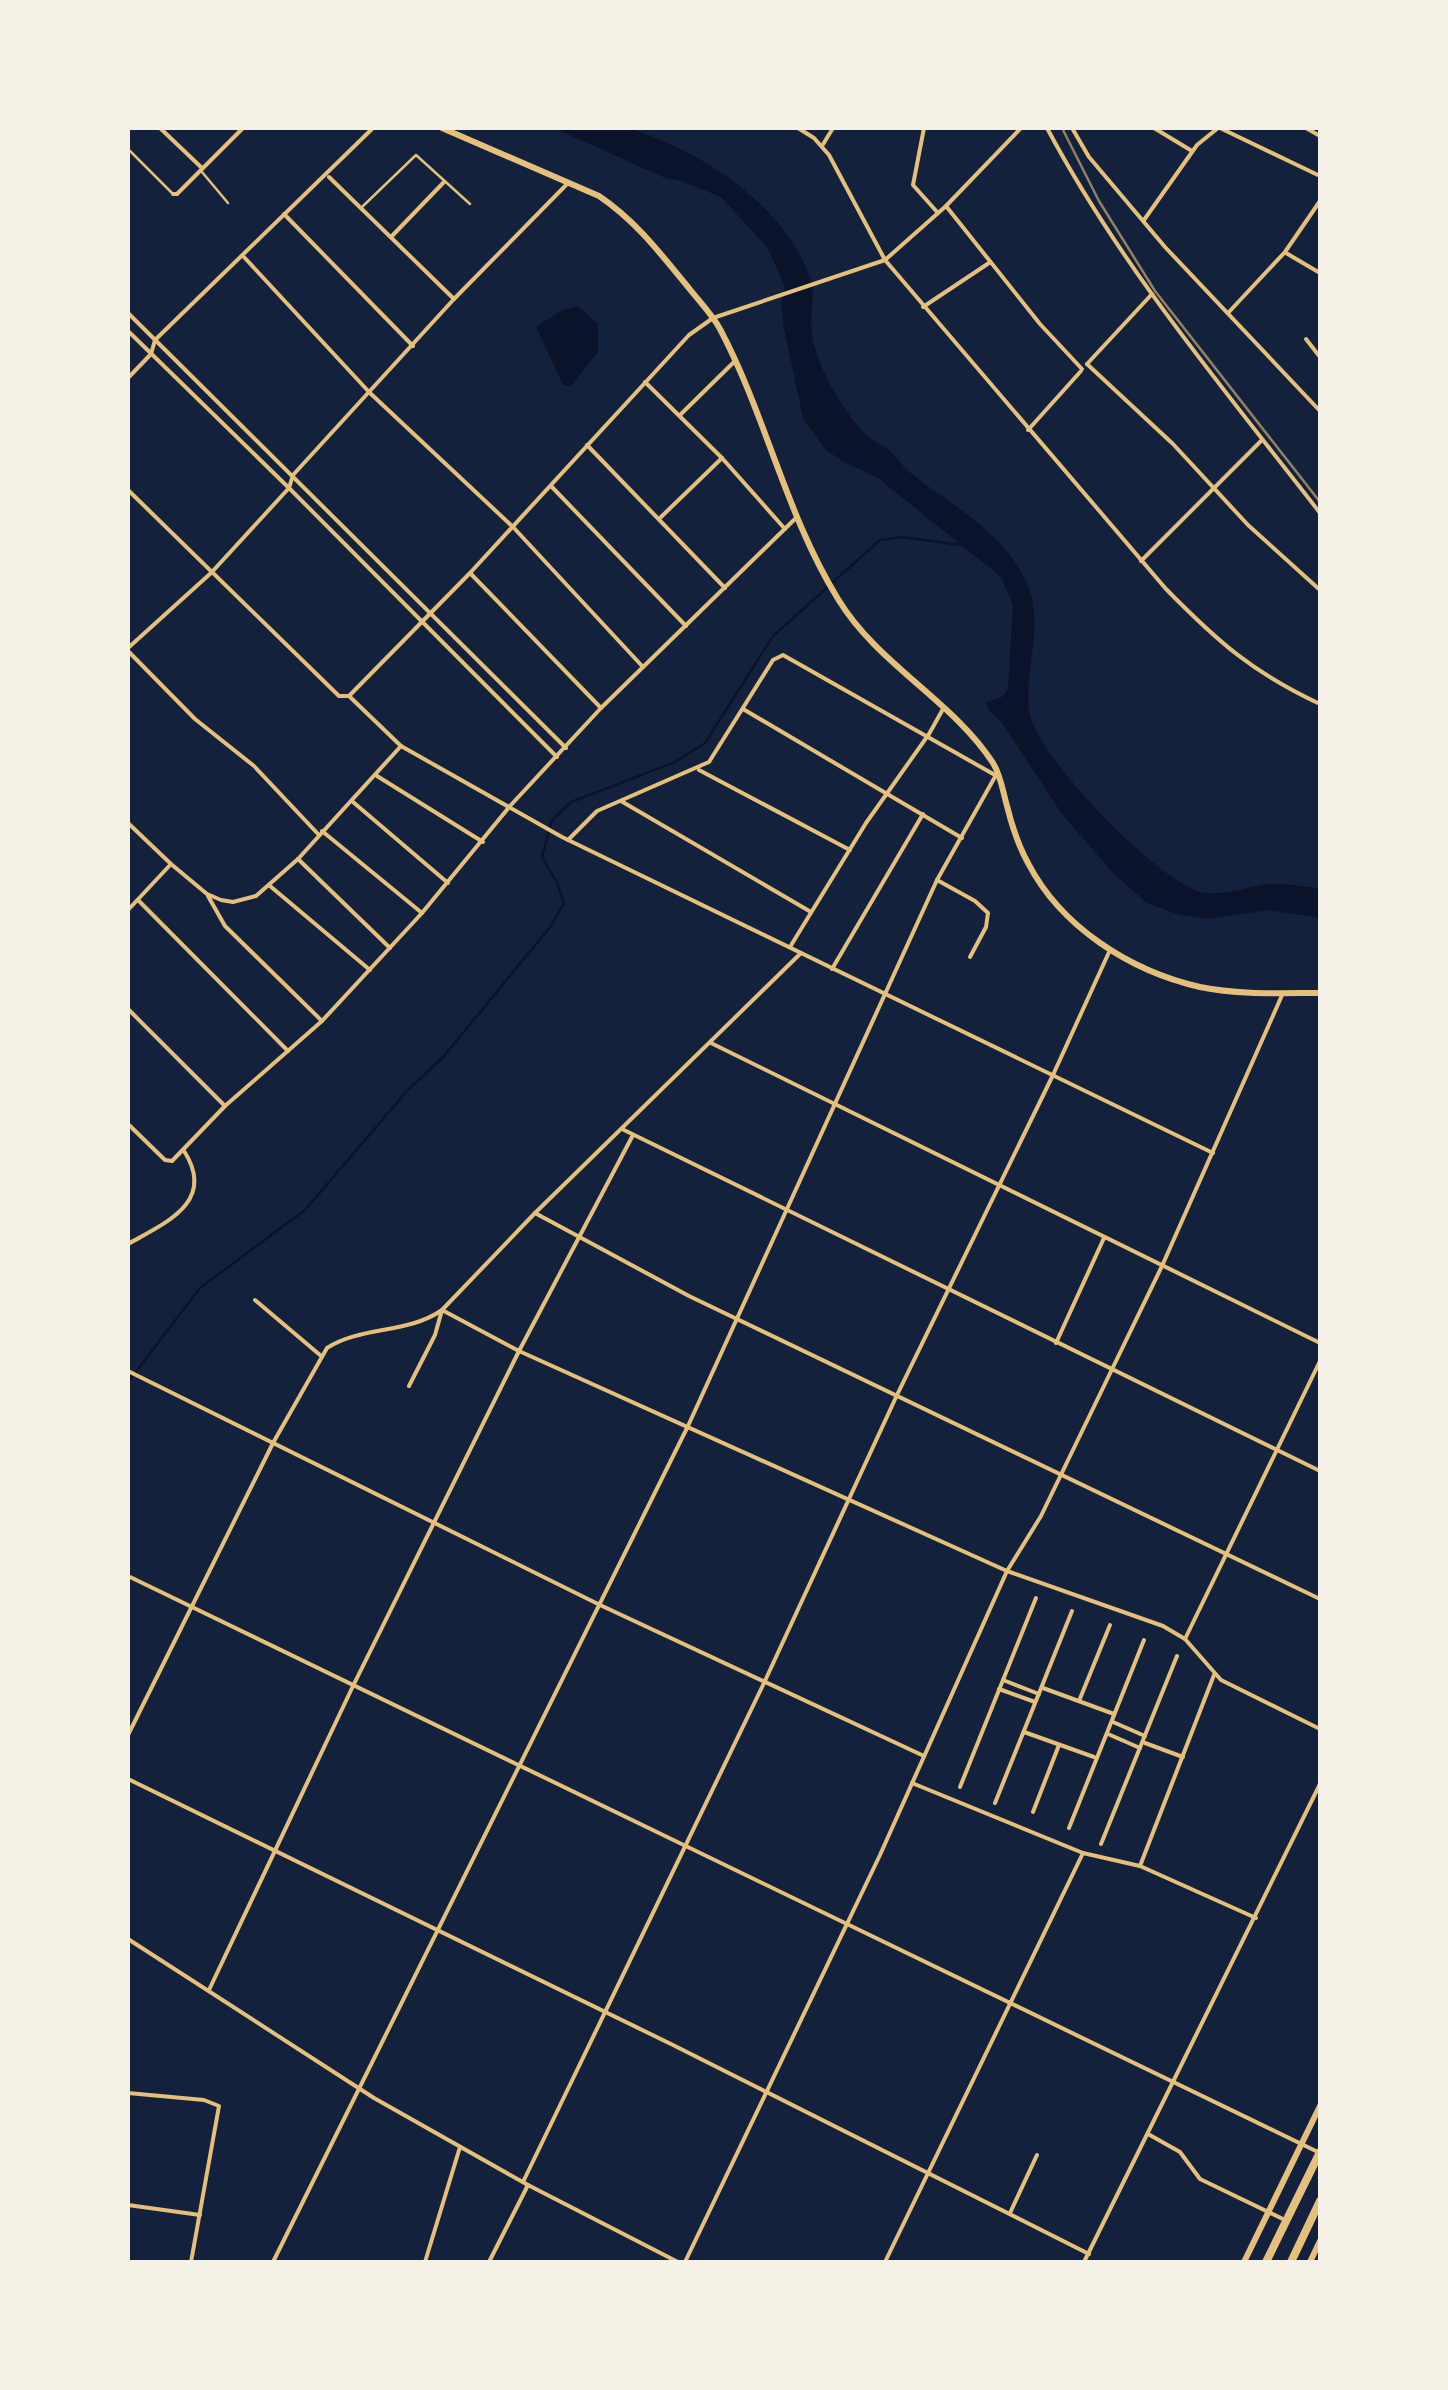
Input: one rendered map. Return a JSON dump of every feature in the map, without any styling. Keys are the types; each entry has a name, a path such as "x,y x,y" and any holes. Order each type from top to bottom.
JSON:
{"highway":[{"path":"1266,2262 1320,2152"},
{"path":"1291,2262 1320,2201"}],"main road":[{"path":"442,128 599,196 641,228 712,318 735,362 797,517 839,601 881,653 978,744 997,773 1018,844 1038,881 1066,916 1110,950 1157,974 1200,987 1320,993"},
{"path":"1244,2262 1320,2106"},
{"path":"1310,2262 1320,2241"}],"street":[{"path":"160,128 202,170"},
{"path":"173,194 243,128"},
{"path":"128,378 150,354 154,340 373,128"},
{"path":"798,128 822,146 884,260 1141,561 1214,638 1274,683 1320,704"},
{"path":"822,146 832,128"},
{"path":"924,128 913,185 938,213"},
{"path":"348,696 470,574 689,335 712,318 884,260 946,206 1021,128"},
{"path":"1047,128 1077,184 1152,294 1320,513"},
{"path":"1072,128 1089,157 1144,220 1320,411"},
{"path":"1154,128 1192,152"},
{"path":"1144,220 1205,136 1222,128 1320,176"},
{"path":"1306,128 1320,136"},
{"path":"328,175 454,300"},
{"path":"390,238 444,182"},
{"path":"422,913 321,833 254,766 194,719 128,650 211,573 290,488 292,475 569,182"},
{"path":"1227,313 1318,213 1320,201"},
{"path":"946,206 989,262 1085,366 1174,444 1211,487 1320,590"},
{"path":"284,214 413,346"},
{"path":"1285,252 1320,274"},
{"path":"243,256 370,393 513,527 643,667"},
{"path":"922,307 989,262"},
{"path":"1028,430 1152,294"},
{"path":"128,313 566,748"},
{"path":"128,331 290,488 557,758"},
{"path":"1306,340 1320,357"},
{"path":"680,415 735,362"},
{"path":"645,382 722,458 785,529"},
{"path":"214,417 222,409"},
{"path":"1141,561 1262,439"},
{"path":"587,444 725,588"},
{"path":"660,518 722,458"},
{"path":"551,486 686,626"},
{"path":"128,490 340,696 348,696 401,746 562,837 1212,1153"},
{"path":"128,1124 165,1160 172,1161 225,1106 322,1021 601,708 797,517"},
{"path":"361,560 370,552"},
{"path":"470,574 601,708"},
{"path":"273,2262 688,1426 937,880 997,773 787,655 773,660 715,756 699,769 590,816 568,840"},
{"path":"743,709 962,838"},
{"path":"790,947 942,709"},
{"path":"207,894 232,902 256,896 298,859 401,746"},
{"path":"699,769 850,850"},
{"path":"376,776 483,842"},
{"path":"352,801 448,883"},
{"path":"622,801 811,912"},
{"path":"832,969 922,814"},
{"path":"128,824 207,894 225,926 322,1021"},
{"path":"298,859 390,948"},
{"path":"128,910 171,864"},
{"path":"937,880 975,901 988,914 986,927 970,957"},
{"path":"269,886 370,970"},
{"path":"138,900 288,1050"},
{"path":"489,2262 604,2011 1110,950"},
{"path":"128,1735 273,1443 321,1356 333,1344 424,1321 442,1310 535,1213 800,953"},
{"path":"686,2262 912,1783 1007,1571 1041,1516 1162,1266 1283,992"},
{"path":"128,1008 225,1106"},
{"path":"711,1043 1320,1343"},
{"path":"623,1129 1320,1471"},
{"path":"209,1990 353,1686 519,1351 633,1135"},
{"path":"128,1244 169,1222 192,1198 195,1174 184,1150"},
{"path":"535,1213 736,1319 1320,1599"},
{"path":"1056,1343 1104,1238"},
{"path":"255,1300 321,1356"},
{"path":"442,1310 519,1351 1007,1571 1163,1626 1185,1639 1214,1675 1320,1729"},
{"path":"409,1386 435,1336 442,1310"},
{"path":"1185,1639 1320,1361"},
{"path":"128,1371 600,1605 924,1756"},
{"path":"128,1576 1320,2152"},
{"path":"960,1786 1036,1598"},
{"path":"995,1803 1072,1611"},
{"path":"1080,1701 1110,1625"},
{"path":"1069,1828 1144,1640"},
{"path":"1101,1844 1177,1656"},
{"path":"1140,1866 1214,1675"},
{"path":"1002,1680 1039,1694"},
{"path":"1042,1687 1114,1714"},
{"path":"999,1688 1035,1702"},
{"path":"1111,1722 1143,1742"},
{"path":"1024,1732 1096,1758"},
{"path":"1106,1734 1183,1757"},
{"path":"1033,1812 1059,1745"},
{"path":"128,1779 1089,2254"},
{"path":"912,1783 1082,1853 1140,1866 1256,1918"},
{"path":"1084,2262 1320,1784"},
{"path":"885,2262 1082,1853"},
{"path":"128,1939 460,2147 678,2262"},
{"path":"128,2092 218,2105 191,2262"},
{"path":"1148,2134 1184,2155 1200,2178 1287,2221"},
{"path":"425,2262 460,2147"},
{"path":"1010,2212 1037,2155"},
{"path":"128,2205 200,2215"}],"lane":[{"path":"128,150 173,194"},
{"path":"360,208 413,156 470,204"},
{"path":"202,170 228,203"}],"water":[{"path":"621,127 657,138 711,166 761,204 798,252 810,278 812,336 828,380 844,407 864,433 1001,544 1023,575 1034,608 1029,709 1035,729 1073,783 1128,841 1181,883 1209,893 1268,884 1320,888 1320,918 1268,910 1208,919 1180,915 1147,903 1114,874 1062,814 986,702 1002,697 1008,689 1013,605 1001,577 878,478 825,449 803,418 784,329 781,305 785,287 767,247 721,197 665,178 554,128"},
{"path":"578,306 598,324 598,352 570,387 563,385 536,327 560,311"}],"waterway":[{"path":"128,1382 200,1288 305,1210 407,1091 444,1056 551,926 564,903 542,857 552,820 571,802 675,762 705,743 773,636 880,540 902,537 961,545"}],"railway":[{"path":"1062,128 1099,201 1155,291 1320,502"}]}
